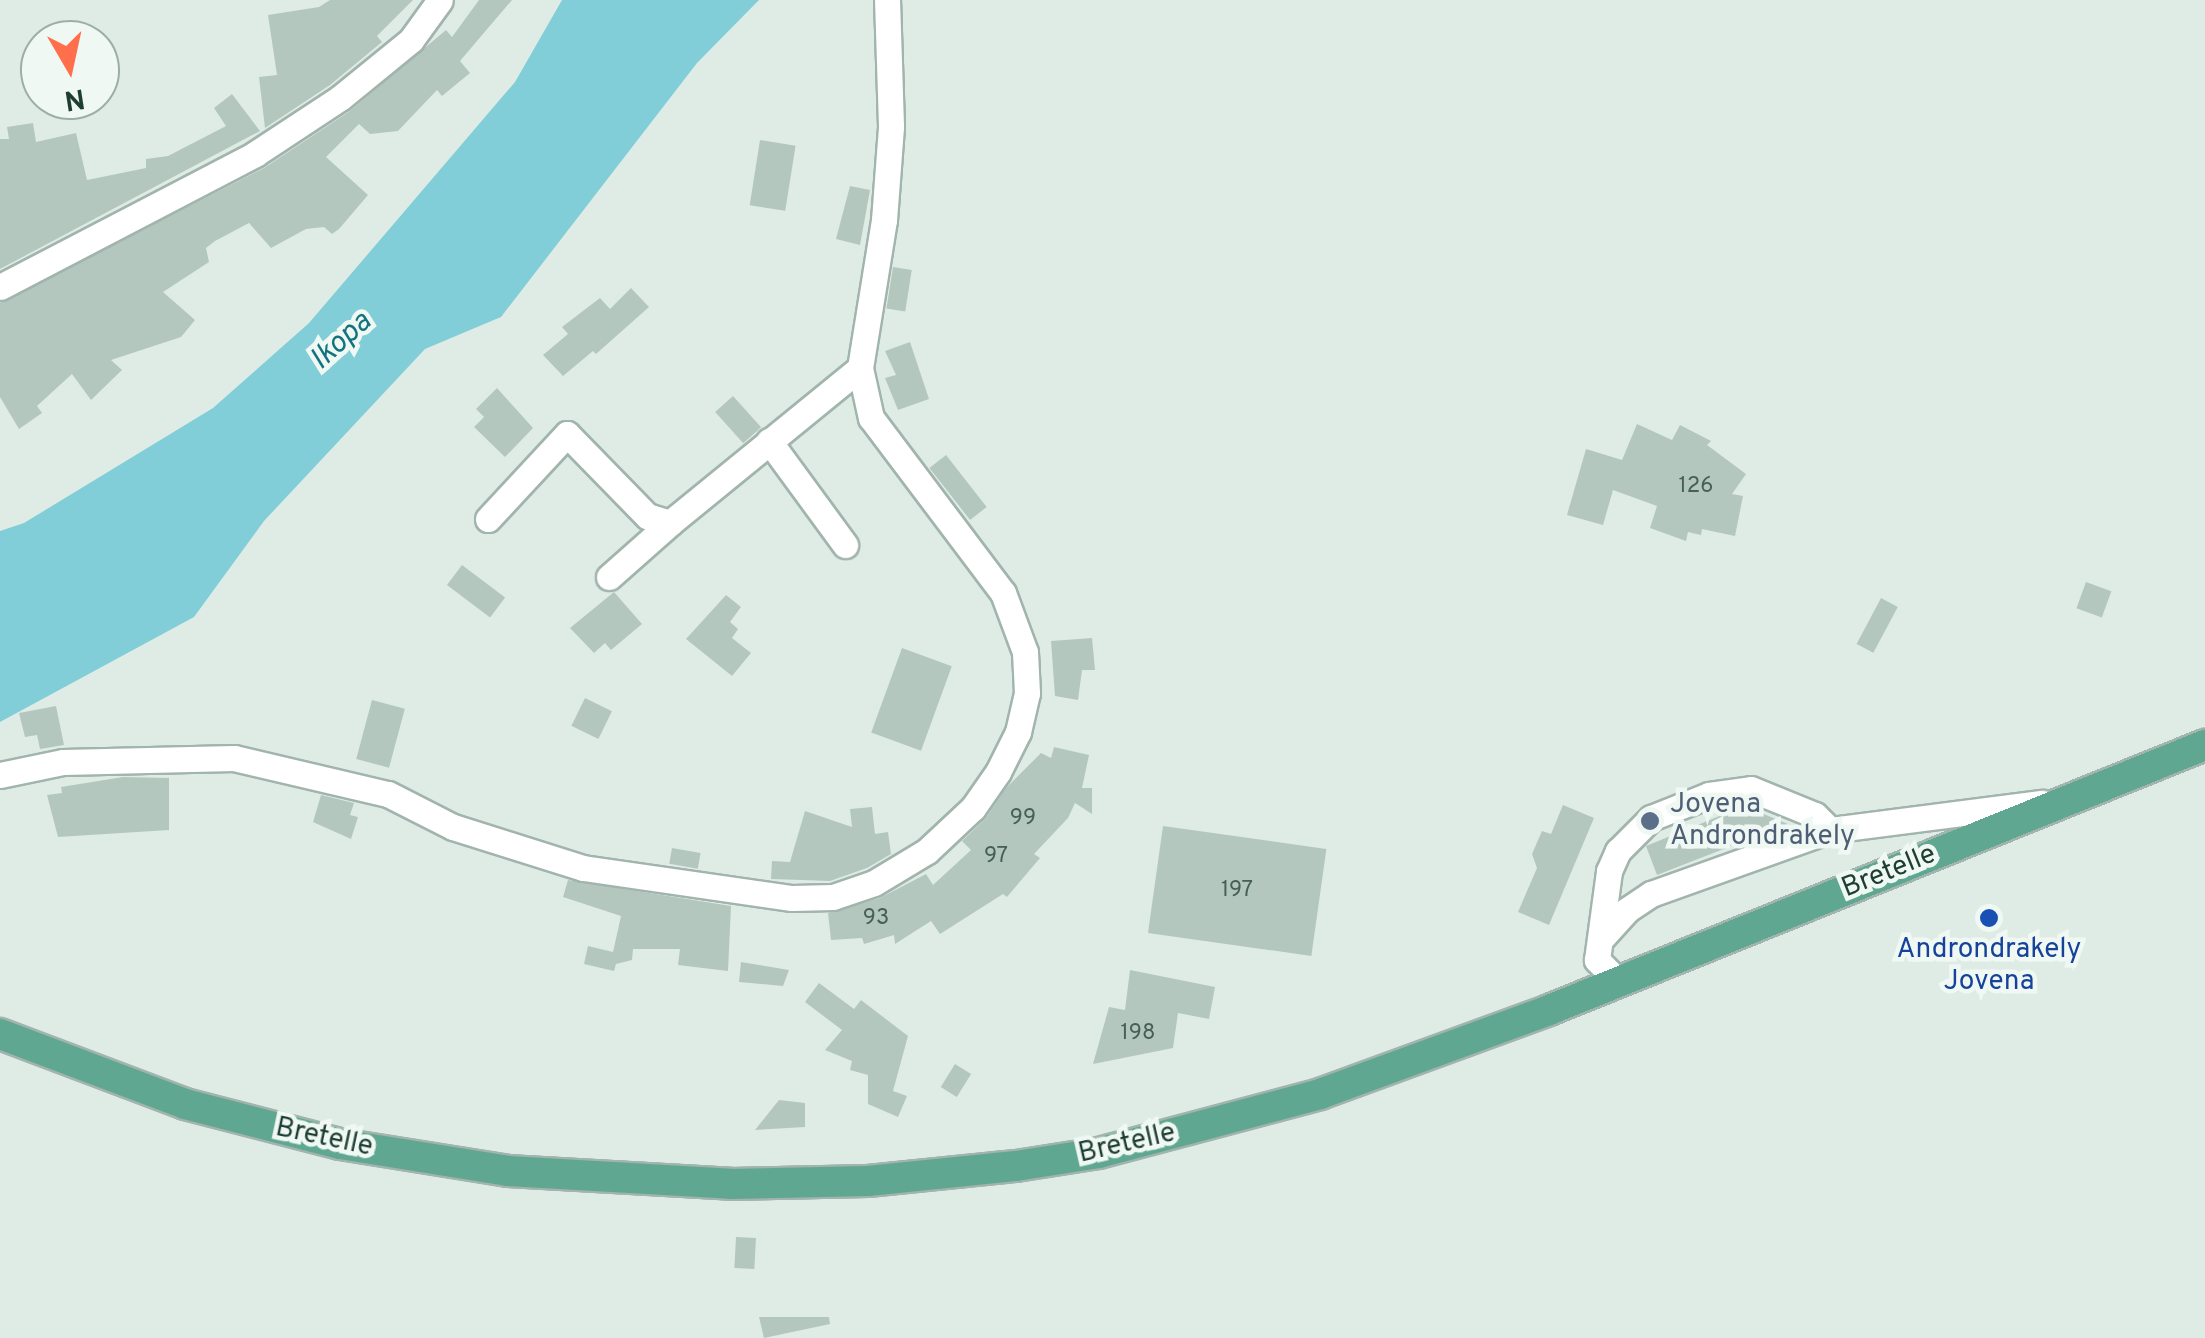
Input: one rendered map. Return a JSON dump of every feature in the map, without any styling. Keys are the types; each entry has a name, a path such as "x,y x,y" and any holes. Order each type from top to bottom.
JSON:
{"main road":[{"name":"Bretelle","path":"0,1034 186,1104 340,1144 560,1176 715,1184 849,1182 1066,1158 1320,1094 1618,980 2205,745"}],"street":[{"path":"0,287 255,154 340,98 411,40 440,0"},
{"path":"0,776 62,762 234,758 388,794 453,827 583,868 792,898 833,897 874,883 927,851 972,808 998,772 1018,732 1027,693 1025,652 1003,593 871,418 860,368 884,220 888,164 886,0"},
{"path":"609,577 860,368"},
{"path":"488,519 567,434 647,516 670,523"},
{"path":"768,441 844,545"},
{"path":"1618,980 1596,960 1609,871 1618,851 1651,818 1708,795 1751,789 1815,814 1830,830"},
{"path":"1599,941 1626,910 1651,894 1830,830 2067,800"}],"water":[{"name":"Ikopa","path":"562,0 759,0 697,63 501,317 425,349 264,521 194,617 0,722 0,531 24,523 213,408 309,323 515,82"}],"building":[{"path":"330,0 413,0 377,36 382,42 330,85 265,128 259,77 277,75 268,15 319,7"},
{"path":"479,0 512,0 460,61 470,73 442,96 437,90 398,131 370,134 359,124 326,157 368,195 339,229 332,234 324,227 306,229 271,248 249,223 215,241 206,248 209,262 163,292 195,320 181,337 111,360 122,370 91,400 72,374 37,406 42,413 19,429 0,397 0,303 264,168 350,111 446,30 452,37"},
{"path":"232,94 260,131 0,269 0,139 9,139 7,127 33,123 36,142 76,133 87,180 146,168 146,159 168,156 226,126 214,108"},
{"path":"760,140 796,146 785,211 750,205"},
{"path":"850,186 870,190 860,245 836,239"},
{"path":"893,267 912,270 905,311 886,308"},
{"path":"631,288 649,307 596,354 593,351 563,376 543,355 568,334 562,327 600,298 610,309"},
{"path":"910,342 929,399 898,410 885,378 896,375 885,351"},
{"path":"497,388 533,428 505,457 474,427 484,417 476,409"},
{"path":"733,396 761,427 743,443 715,412"},
{"path":"1637,424 1672,440 1680,425 1711,441 1707,445 1746,474 1732,494 1743,496 1735,536 1702,529 1701,535 1688,532 1686,541 1650,528 1657,506 1613,490 1603,525 1567,515 1586,449 1622,460"},
{"path":"946,455 987,507 970,520 929,468"},
{"path":"462,565 505,597 490,617 447,585"},
{"path":"2086,582 2111,591 2102,618 2076,608"},
{"path":"614,592 642,624 611,650 605,643 594,653 570,628"},
{"path":"726,595 741,607 730,622 738,629 732,638 751,653 732,676 686,639"},
{"path":"1881,598 1898,607 1873,653 1857,644"},
{"path":"1092,638 1095,670 1082,670 1078,700 1055,696 1051,641"},
{"path":"902,648 952,666 921,751 871,733"},
{"path":"585,698 612,711 598,739 571,726"},
{"path":"372,700 405,709 389,768 356,759"},
{"path":"56,706 64,745 40,749 37,735 25,737 19,713"},
{"path":"1054,747 1089,755 1082,788 1092,788 1092,814 1075,803 1068,818 1034,854 1040,858 1007,897 1003,894 940,934 931,921 895,944 894,935 864,944 862,938 831,940 828,913 880,898 926,874 933,885 971,850 962,841 986,818 1006,788 1041,753 1051,758"},
{"path":"123,777 169,778 169,830 58,837 47,795 62,793 61,787"},
{"path":"321,795 354,803 350,815 358,817 351,839 313,822"},
{"path":"1563,805 1594,818 1549,925 1518,912 1537,868 1532,854 1542,831 1551,834"},
{"path":"1744,806 1788,824 1657,875 1646,846"},
{"path":"872,807 875,834 888,832 891,854 867,868 830,881 771,879 772,861 790,862 805,811 852,827 850,809"},
{"path":"1163,826 1326,849 1311,956 1148,933"},
{"path":"672,848 701,853 698,869 669,864"},
{"path":"568,880 731,906 728,971 678,965 680,949 633,949 632,960 616,964 614,971 584,964 588,946 613,952 621,916 563,897"},
{"path":"741,962 789,970 783,986 739,982"},
{"path":"1130,970 1215,987 1209,1019 1178,1013 1173,1048 1093,1064 1109,1007 1125,1010"},
{"path":"819,983 854,1009 861,1000 908,1036 893,1091 907,1096 898,1117 868,1104 868,1075 850,1070 852,1061 825,1050 842,1030 805,1002"},
{"path":"955,1064 971,1074 957,1097 941,1087"},
{"path":"779,1100 805,1103 805,1127 755,1130"},
{"path":"736,1237 756,1238 754,1269 734,1268"},
{"path":"759,1317 829,1317 830,1324 764,1338"}],"place":[{"name":"Jovena Androndrakely","path":"1650,821"},
{"name":"Androndrakely Jovena","path":"1989,918"}]}
